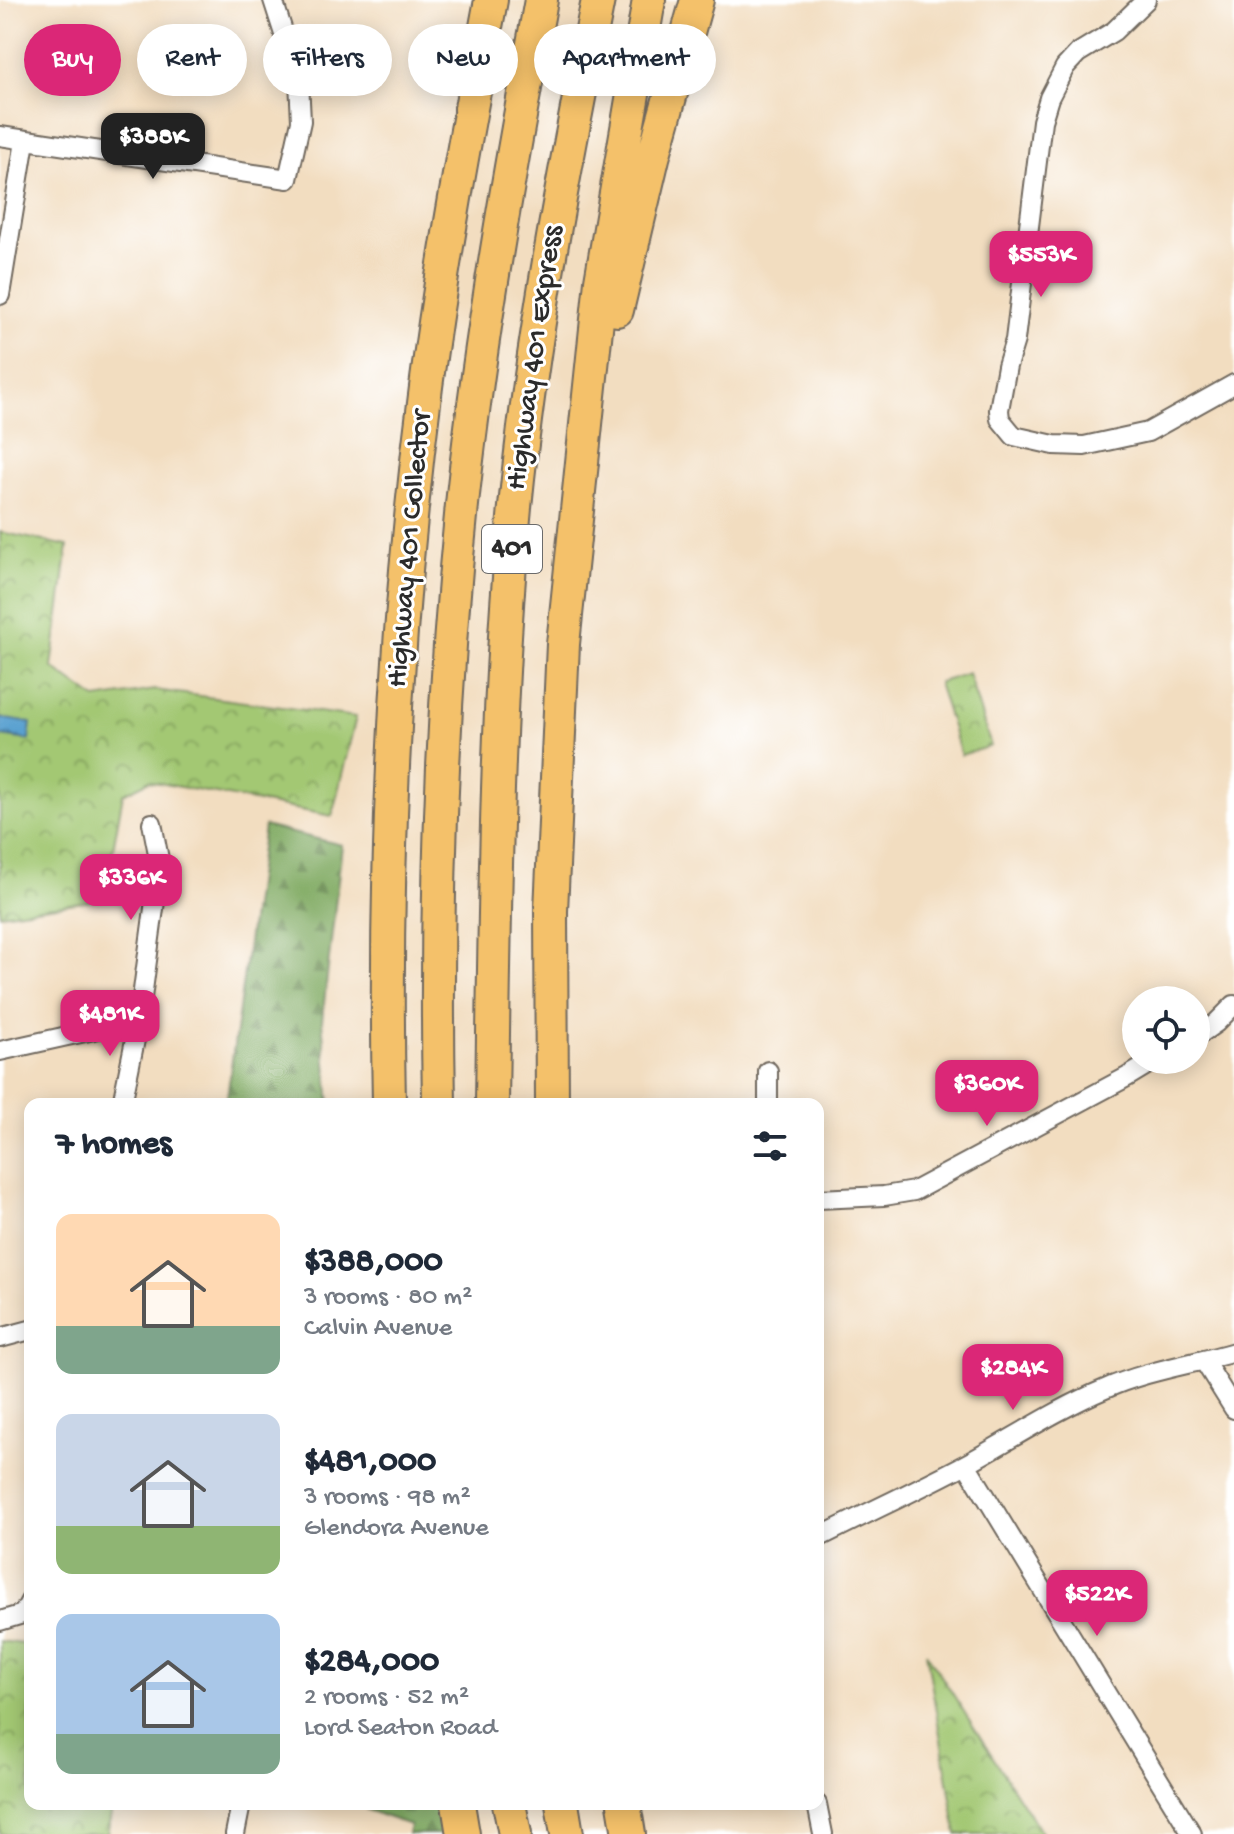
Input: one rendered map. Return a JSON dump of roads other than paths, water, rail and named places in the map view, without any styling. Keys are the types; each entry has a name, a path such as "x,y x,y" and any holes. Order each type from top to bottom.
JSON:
{"highway":[{"path":"390,837 384,613 388,554 420,295 469,0"},
{"name":"Highway 401 Collector","path":"389,1098 387,971 390,837 403,612 424,400 452,216 491,0"},
{"name":"Highway 401 Express","path":"439,1098 441,804 459,540 487,310 541,0"},
{"name":"Highway 401 Express","path":"492,1098 497,753 515,507 549,257 598,0"},
{"name":"401","path":"552,1098 551,911 557,735 578,493 601,281 649,0"},
{"path":"578,493 646,187 697,0"},
{"path":"459,1810 463,1834"},
{"path":"510,1810 515,1834"},
{"path":"563,1810 567,1834"},
{"path":"625,1810 629,1834"}],"street":[{"path":"0,136 288,179 301,121 299,81 273,0"},
{"path":"1146,0 1114,31 1078,53 1065,67 1049,98 1042,121 1015,340 1007,366 1000,419 1014,436 1054,445 1084,446 1148,432 1234,384"},
{"path":"0,295 25,141"},
{"path":"123,1098 139,1020 160,864 152,823"},
{"path":"1210,1027 1234,1005"},
{"path":"0,1051 139,1020"},
{"path":"768,1071 768,1098"},
{"path":"824,1199 884,1196 914,1191 1132,1074"},
{"path":"0,1338 24,1332"},
{"path":"824,1535 966,1464 1105,1389 1161,1368 1234,1352"},
{"path":"1204,1361 1234,1409"},
{"path":"966,1464 1192,1834"},
{"path":"0,1621 24,1608"},
{"path":"235,1834 240,1810"},
{"path":"818,1810 823,1834"}],"water":[{"path":"0,718 31,723 29,740 0,736"}]}
